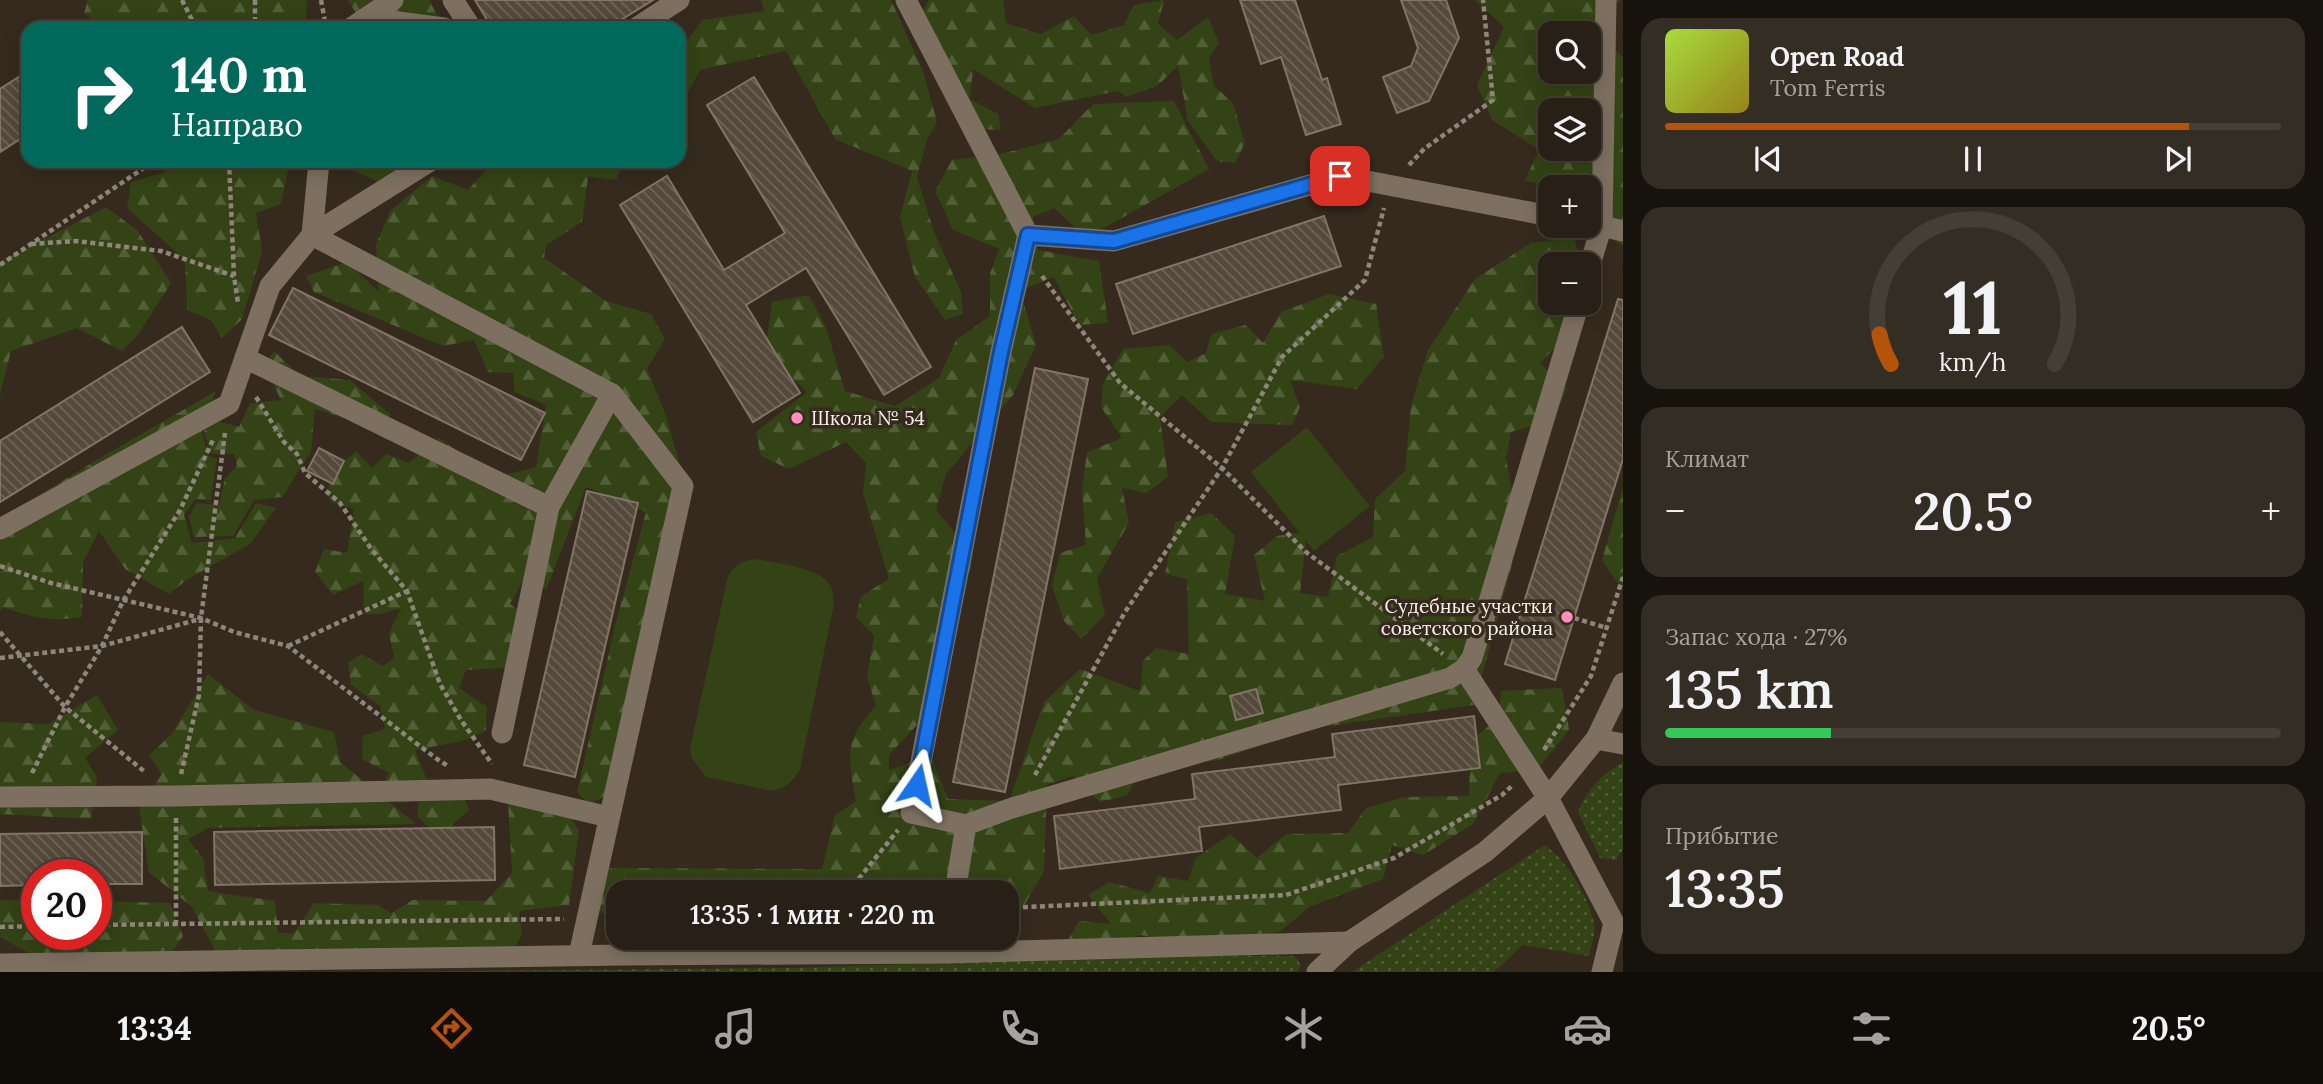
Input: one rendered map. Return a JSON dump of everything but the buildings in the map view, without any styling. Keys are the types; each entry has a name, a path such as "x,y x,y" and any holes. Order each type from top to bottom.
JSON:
{"street":[{"path":"362,21 393,0"},
{"path":"453,0 466,21"},
{"path":"643,21 657,6 679,0"},
{"path":"906,0 1026,244 1001,352 911,813 966,825 1009,809 1450,678 1464,669 1472,658 1575,315"},
{"path":"1597,175 1606,0"},
{"path":"312,235 317,168"},
{"path":"0,529 229,404 270,286 312,235 419,168"},
{"path":"1026,244 1114,241 1340,176 1538,214"},
{"path":"1601,226 1623,231"},
{"path":"312,235 612,394 683,486 579,956"},
{"path":"245,358 550,507"},
{"path":"502,733 550,507 612,394"},
{"path":"1464,669 1531,768 1614,923 1602,972"},
{"path":"1317,972 1349,942 1485,852 1548,797 1596,739 1623,683"},
{"path":"1596,739 1623,744"},
{"path":"10,797 490,789 609,817"},
{"path":"957,880 966,825"},
{"path":"1019,945 1349,942"},
{"path":"0,964 579,956 800,950"}],"path":[{"path":"182,0 192,21"},
{"path":"254,0 255,21"},
{"path":"321,0 325,21"},
{"path":"1009,809 1037,773 1125,612 1222,468 1282,357 1364,279 1390,185 1424,149 1493,100 1483,0"},
{"path":"0,265 144,168"},
{"path":"229,168 234,276 238,304"},
{"path":"31,244 76,241 161,251 234,276"},
{"path":"1026,244 1120,383 1222,468 1306,552 1464,669"},
{"path":"245,358 252,390 284,442 297,454 305,473 340,503 372,550 407,591 440,684 494,768 502,733"},
{"path":"10,797 102,646 123,601 180,510 229,404"},
{"path":"176,925 176,796 199,695 201,618 229,404"},
{"path":"0,566 51,583 201,618 234,632 288,646 437,759 490,789"},
{"path":"1019,907 1286,895 1394,858 1502,795 1531,768 1555,736 1591,676 1623,577"},
{"path":"288,646 407,591"},
{"path":"0,658 102,646 201,618"},
{"path":"1574,618 1606,628"},
{"path":"0,632 65,707 176,796"},
{"path":"858,880 911,813"},
{"path":"112,925 587,919"},
{"path":"0,927 21,926"}],"green space":[{"path":"88,0 307,0 306,21 95,21 84,13"},
{"path":"348,0 429,0 440,21 361,21"},
{"path":"761,0 891,0 923,71 937,122 927,140 917,177 934,232 961,292 963,314 945,320 915,277 900,217 912,171 835,139 786,51 700,70 686,96 686,42 702,20 764,11"},
{"path":"929,0 1003,0 1006,23 1041,34 1074,16 1091,35 1124,25 1134,5 1164,0 1158,24 1177,40 1208,17 1219,43 1209,58 1214,86 1233,103 1245,143 1235,163 1217,161 1188,121 1178,66 1157,86 1126,97 1118,91 1035,108 973,69 970,99 998,114 1001,130 963,128 916,22"},
{"path":"1475,0 1621,0 1598,17 1597,21 1538,21 1538,84 1601,84 1601,37 1623,57 1623,246 1612,239 1607,199 1601,198 1601,175 1538,175 1538,184 1525,180 1538,152 1538,161 1601,161 1601,98 1538,98 1538,149 1492,120 1477,85 1504,27"},
{"path":"1174,101 1209,169 1086,238 1054,208 1033,217 1038,250 1099,261 1108,323 1079,325 1054,277 1020,291 1036,345 1013,395 946,474 936,510 973,555 941,699 889,755 889,770 931,756 948,799 1009,801 1044,702 1080,669 1140,691 1143,661 1156,648 1189,654 1187,579 1165,574 1175,522 1211,513 1235,536 1225,594 1265,601 1254,555 1277,536 1307,531 1300,593 1328,597 1337,556 1373,537 1375,499 1405,471 1411,405 1428,350 1475,279 1531,243 1574,238 1578,252 1538,252 1538,315 1588,315 1540,363 1567,388 1554,420 1511,432 1506,458 1520,535 1474,705 1315,728 1215,761 1140,765 1128,795 1100,802 1073,776 1047,785 1044,871 1019,915 1019,880 606,880 610,868 822,869 835,815 856,801 850,761 853,740 865,718 876,706 867,677 874,636 856,617 861,596 889,579 863,493 866,463 846,442 789,469 761,456 756,432 807,392 765,352 772,302 809,295 826,328 845,391 895,406 939,378 956,340 990,316 990,274 999,249 953,230 935,191 952,160 1001,154 1059,139 1093,104"},
{"path":"166,168 289,168 281,204 256,213 262,251 242,319 222,338 211,320 187,310 185,260 127,208 131,182 165,172"},
{"path":"348,168 411,168 383,184"},
{"path":"488,168 622,168 616,180 588,177 582,222 546,245 544,258 606,301 651,314 665,339 647,369 666,416 680,465 653,578 651,625 636,648 614,790 589,805 577,792 616,622 646,512 586,487 546,590 529,571 510,604 530,618 519,667 466,670 459,688 487,707 486,731 462,741 415,750 427,780 458,783 469,810 439,837 417,816 419,801 398,803 383,786 389,773 362,759 363,736 385,729 380,706 351,685 348,663 361,654 383,666 394,658 389,633 401,608 380,614 364,614 363,581 333,595 315,572 324,549 347,553 354,509 331,502 328,495 330,474 356,451 372,468 386,454 409,463 439,438 494,477 536,467 546,405 514,392 513,373 488,372 474,340 443,346 314,292 306,276 347,262 379,292 376,245 390,211 432,176 468,190"},
{"path":"106,207 138,231 171,283 137,336 122,351 77,328 11,351 0,395 0,262"},
{"path":"1329,294 1376,304 1384,357 1357,389 1290,380 1300,407 1292,425 1211,422 1182,395 1160,417 1168,477 1146,493 1122,488 1129,523 1097,578 1105,615 1081,639 1064,621 1052,586 1060,553 1086,545 1082,489 1087,452 1122,438 1101,407 1103,384 1123,349 1169,345 1188,362 1206,353 1211,334 1246,325 1263,343 1281,312"},
{"path":"274,351 300,376 350,380 391,415 374,427 315,409 311,452 282,497 254,500 233,536 194,537 189,517 196,503 219,505 225,478 237,466 234,454 211,454 204,431 217,421 239,427 250,403 281,400 264,365"},
{"path":"216,391 201,430 209,456 217,458 211,500 196,499 184,515 192,543 235,538 256,503 276,508 250,544 188,579 169,594 125,569 99,531 83,562 82,617 42,618 3,607 0,611 0,519"},
{"path":"1307,427 1370,506 1314,551 1251,472"},
{"path":"1623,487 1623,591 1602,560"},
{"path":"757,559 798,567 818,575 831,587 834,604 800,769 789,783 772,791 706,777 692,759 690,748 728,576 740,564"},
{"path":"208,674 254,710 334,732 340,762 416,824 208,828 188,839 203,858 208,891 275,901 278,933 294,933 314,903 378,905 391,913 413,900 486,901 512,873 508,803 559,797 579,831 569,905 519,911 522,935 505,963 217,954 192,907 149,872 139,807 162,774 149,755 171,735"},
{"path":"1562,688 1569,730 1537,770 1500,773 1473,824 1423,855 1392,845 1383,879 1309,907 1281,931 1236,947 1140,935 1096,952 1068,940 1079,921 1111,924 1088,895 1109,882 1150,893 1158,876 1188,881 1196,858 1230,834 1257,858 1286,834 1348,833 1366,808 1404,797 1469,796 1471,740 1499,718 1501,691"},
{"path":"97,695 118,730 85,758 97,777 91,819 0,814 0,722 48,724"},
{"path":"1623,762 1623,849 1616,860 1600,858 1578,812 1596,783"},
{"path":"1545,845 1569,870 1587,902 1594,927 1589,956 1523,945 1494,972 1352,972"},
{"path":"606,881 606,913 596,913"},
{"path":"0,900 21,900 21,949 0,937"},
{"path":"112,901 170,903 183,936 169,957 38,958 24,950 112,950"},
{"path":"1168,955 1295,956 1301,965 1297,972 350,972 792,968"}],"place":[{"name":"Школа № 54","path":"797,418"},
{"name":"Судебные участки советского района","path":"1567,617"}],"route":[{"path":"917,785 1001,352 1028,235 1114,241 1340,176"}]}
